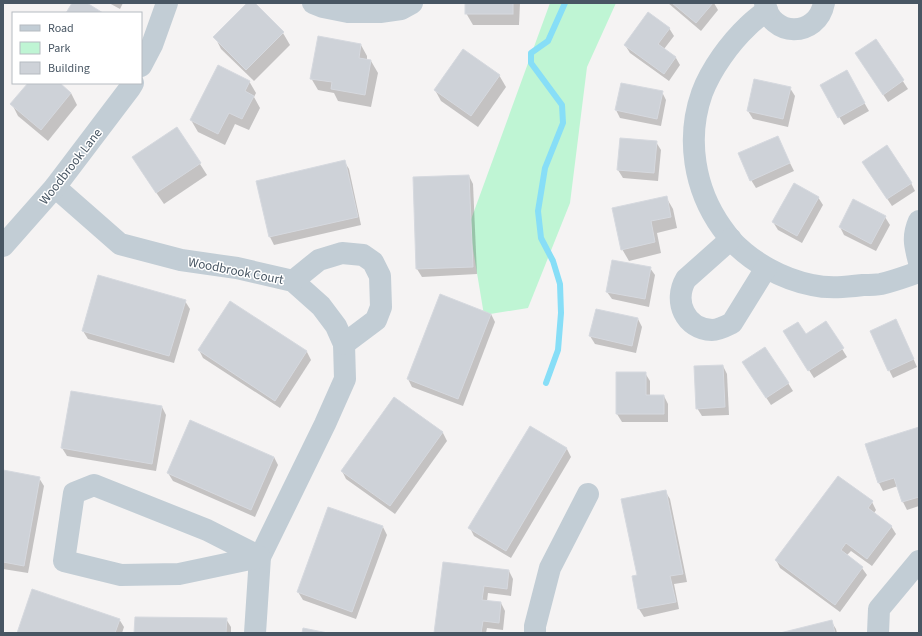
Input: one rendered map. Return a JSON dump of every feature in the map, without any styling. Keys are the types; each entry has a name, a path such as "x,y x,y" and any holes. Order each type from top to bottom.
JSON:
{"street":[{"path":"142,64 152,45 167,3"},
{"path":"313,3 323,7 348,12 380,12 401,9 412,3"},
{"path":"824,3 822,11 816,21 805,28 794,30 783,27 772,20 766,7 732,42 712,71 702,93 696,116 693,141 696,167 703,194 714,217 731,239 749,256 766,268 789,279 807,284 837,288 882,284 919,272"},
{"name":"Woodbrook Lane","path":"3,246 55,186 132,84"},
{"name":"Woodbrook Court","path":"55,186 120,244 181,260 237,268 293,281 321,306 336,326 344,344 345,378 325,424 260,557 255,633"},
{"path":"919,221 915,229 915,243 919,262"},
{"path":"731,239 686,279 683,285 680,295 681,306 685,315 692,323 702,328 712,330 723,328 732,323 766,268"},
{"path":"293,281 319,260 342,253 363,255 373,262 380,276 381,307 376,320 344,344"},
{"path":"94,485 207,530 260,557 179,574 121,575 64,561 74,493 94,485"},
{"path":"535,633 535,626 550,568 588,494"},
{"path":"878,633 879,609 919,561"}],"green space":[{"path":"550,3 616,3 587,67 570,203 528,308 484,315 469,225"}],"building":[{"path":"72,3 87,3 101,12 67,12"},
{"path":"247,3 255,3 284,32 246,70 213,37"},
{"path":"465,3 513,3 513,14 465,14"},
{"path":"672,3 713,3 696,23"},
{"path":"648,12 670,28 658,44 676,57 664,74 624,45"},
{"path":"318,36 361,44 359,58 371,60 365,95 331,89 332,82 310,79"},
{"path":"876,39 904,80 883,95 855,53"},
{"path":"463,49 500,75 471,116 434,90"},
{"path":"218,65 250,81 245,91 254,96 242,119 229,113 218,134 190,120"},
{"path":"847,70 865,103 838,118 820,85"},
{"path":"754,79 791,87 783,119 747,111"},
{"path":"621,83 663,91 657,119 615,110"},
{"path":"27,84 61,84 71,93 41,130 10,104"},
{"path":"177,127 201,163 156,193 132,157"},
{"path":"778,136 790,163 750,181 738,153"},
{"path":"620,138 657,141 654,173 617,170"},
{"path":"887,145 912,183 887,199 862,162"},
{"path":"345,160 358,217 269,237 256,181"},
{"path":"469,175 473,267 416,269 413,177"},
{"path":"794,183 819,197 797,236 772,222"},
{"path":"667,196 671,217 651,221 655,242 621,250 612,208"},
{"path":"853,199 886,216 871,244 839,227"},
{"path":"612,260 651,267 645,299 606,292"},
{"path":"98,275 186,300 169,356 82,331"},
{"path":"440,294 491,314 458,399 407,379"},
{"path":"230,301 307,351 275,401 198,350"},
{"path":"596,309 638,318 632,346 589,336"},
{"path":"896,319 914,359 888,371 870,331"},
{"path":"826,321 844,348 808,371 783,331 798,322 806,334"},
{"path":"765,347 789,383 766,398 742,362"},
{"path":"723,365 725,407 696,409 694,366"},
{"path":"616,372 646,372 646,395 664,395 664,414 616,414"},
{"path":"71,391 162,406 152,464 61,448"},
{"path":"394,397 443,432 390,506 341,471"},
{"path":"190,420 274,457 251,510 167,473"},
{"path":"530,426 567,448 506,551 468,528"},
{"path":"919,427 919,497 902,502 894,478 878,483 865,444"},
{"path":"3,470 40,477 24,566 3,562"},
{"path":"838,476 873,501 868,508 892,526 867,559 846,543 841,550 863,567 835,605 775,560"},
{"path":"666,490 683,574 670,576 676,602 638,609 632,576 637,575 621,499"},
{"path":"328,507 383,526 352,612 297,592"},
{"path":"443,562 509,570 507,589 484,586 482,600 501,602 499,623 483,621 481,633 434,633"},
{"path":"32,589 120,619 115,633 17,633"},
{"path":"135,617 227,618 226,633 134,633"},
{"path":"832,620 835,633 780,633"},
{"path":"303,628 328,633 302,633"}],"waterway":[{"path":"546,383 558,350 561,313 560,284 553,261 541,238 538,211 545,168 563,123 562,105 531,63 531,53 548,41 565,3"}]}
